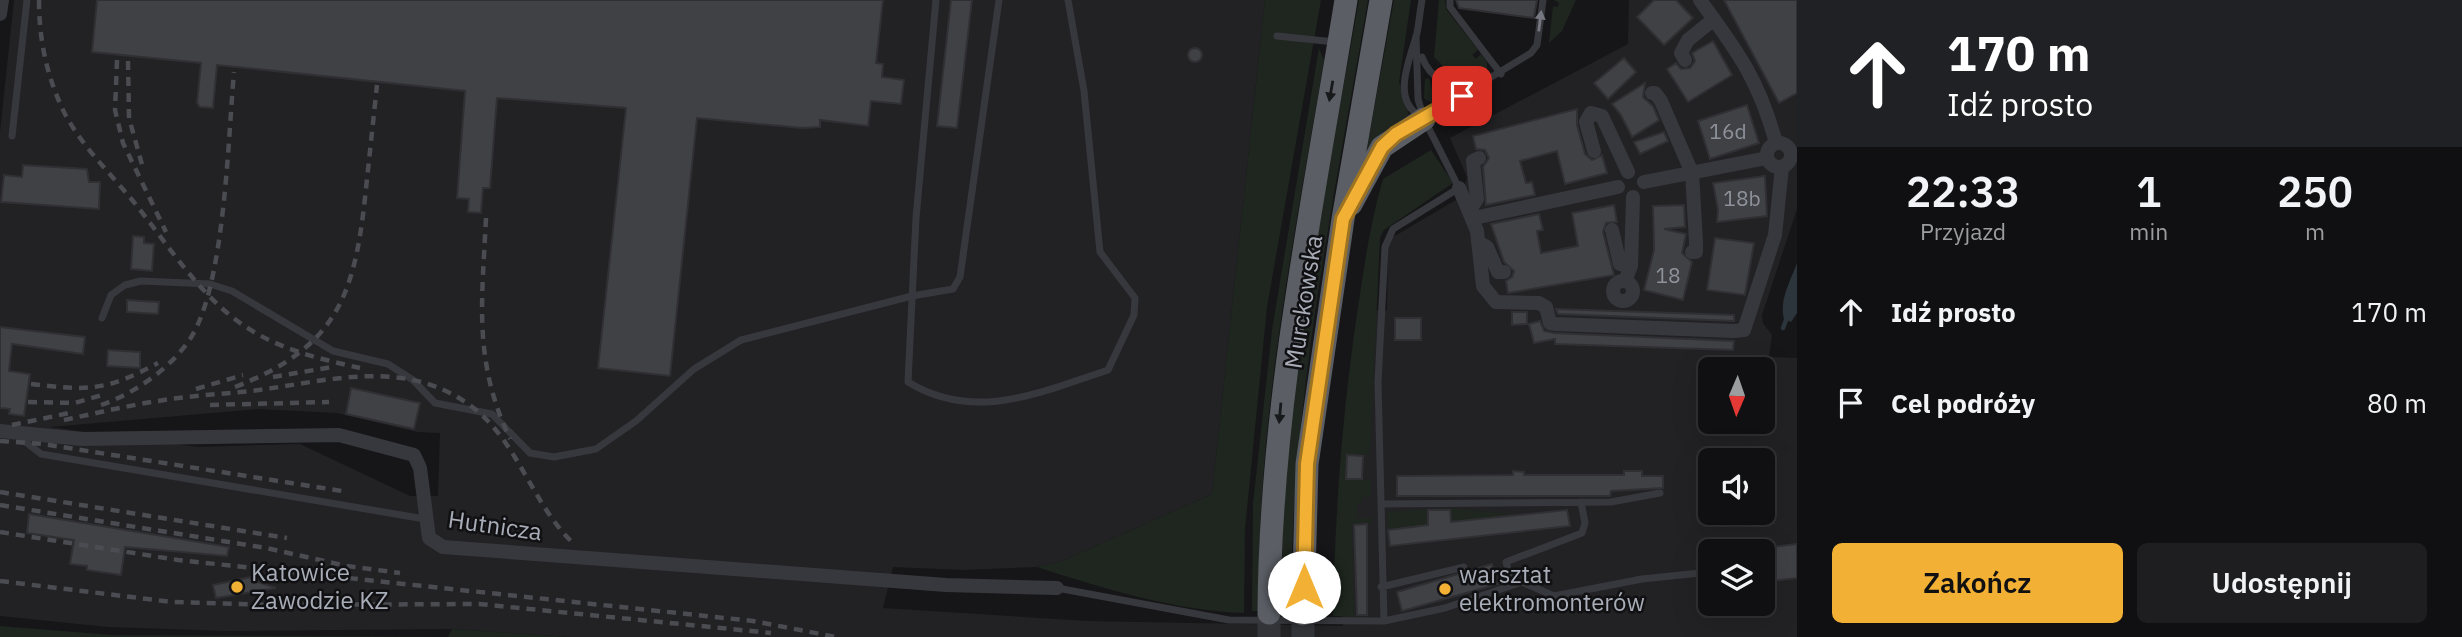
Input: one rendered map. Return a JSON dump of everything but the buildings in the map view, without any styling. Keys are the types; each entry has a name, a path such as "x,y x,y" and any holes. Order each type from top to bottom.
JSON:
{"highway":[{"name":"Murckowska","path":"1269,613 1272,497 1282,393 1346,0"},
{"name":"Murckowska","path":"1303,614 1307,464 1343,219 1381,0"},
{"path":"1343,219 1382,147 1396,134 1424,119"}],"street":[{"path":"0,15 2,0"},
{"path":"1700,0 1762,93 1776,143"},
{"path":"1685,60 1682,53 1683,35 1714,19"},
{"path":"1652,93 1661,101 1692,173 1696,242 1696,251 1692,252"},
{"path":"1594,151 1586,122 1591,113 1602,116 1628,172"},
{"path":"1459,188 1472,214 1483,286 1496,302 1539,303 1546,307 1550,323 1556,324 1744,330 1776,235 1782,167 1792,158 1791,150 1785,144 1776,143 1771,146 1767,158 1771,165 1782,167"},
{"path":"1472,214 1477,199 1473,161 1479,158"},
{"path":"1644,182 1692,173 1730,158 1767,158"},
{"path":"1628,172 1637,172 1644,182 1641,194 1633,197 1623,195 1618,187 1619,178 1628,172"},
{"path":"1472,214 1618,187"},
{"path":"1628,327 1624,302 1615,298 1612,292 1618,281 1625,281 1630,266 1633,197"},
{"path":"1612,230 1620,264 1630,266"},
{"path":"1478,242 1488,247 1498,272 1504,272"},
{"name":"Hutnicza","path":"0,431 16,435 82,439 339,435 414,455 420,468 429,538 443,547 946,585 1057,588"}],"lane":[{"path":"12,136 27,0"},
{"path":"936,0 916,218 908,382 929,395 998,403 1039,395 1108,370 1134,315 1135,298 1100,252 1084,91 1068,0"},
{"path":"102,318 111,295 125,285 141,281 210,284 232,290 333,351 388,364 413,380 435,403 492,414 530,453 554,457 596,449 636,421 694,369 741,340 912,296 953,289 960,277 999,0"},
{"path":"1384,621 1381,587 1378,382 1387,236 1393,229 1459,188 1424,119 1418,99 1416,36 1422,0"},
{"path":"1450,0 1450,7 1501,74"},
{"path":"1424,119 1501,74 1537,46 1543,0"},
{"path":"1277,36 1339,42"},
{"path":"1416,36 1422,60 1437,78 1461,89 1480,86"},
{"path":"1416,36 1405,64 1406,93 1414,113 1424,119"},
{"path":"16,435 41,454 425,519"},
{"path":"1381,504 1611,502 1660,493"},
{"path":"1512,585 1507,562 1582,533 1585,523 1581,502"},
{"path":"1381,587 1464,567"},
{"path":"1057,588 1229,620 1384,621 1445,608 1522,582 1554,596 1642,579 1698,573"}],"shaded area":[{"path":"14,0 1265,0 1212,494 1062,561 1037,567 963,570 893,567 883,608 1087,621 1343,626 1344,456 1363,311 1387,310 1388,248 1393,237 1461,197 1467,177 1450,138 1628,44 1629,0 1797,0 1797,209 1762,315 1763,323 1772,335 1769,357 1698,357 1698,434 1775,434 1775,357 1797,358 1797,637 571,637 452,629 226,631 108,627 0,616 0,132","holes":["259,409 337,413 417,432 440,433 438,496 410,496 300,444 198,447 50,427"]},
{"path":"1265,0 1321,0 1267,307 1245,529 1244,613 1166,603 1037,567 1062,561 1212,494"},
{"path":"1359,0 1368,0 1316,306 1298,459 1291,614 1283,614 1282,537 1294,382 1317,229"},
{"path":"1394,0 1411,0 1399,82 1409,115 1383,132 1366,153"},
{"path":"1439,0 1445,0 1446,9 1478,50 1472,55 1476,59 1481,54 1487,62 1487,71 1478,79 1457,82 1446,77 1449,72 1434,57"},
{"path":"1554,0 1576,0 1562,31 1549,43 1553,6 1558,7 1559,3"},
{"path":"1319,48 1324,61 1289,266 1270,403 1260,541 1259,611 1252,611 1253,504 1272,330"},
{"path":"1429,78 1435,100 1431,103 1424,98 1425,79"},
{"path":"1431,150 1453,183 1384,230 1380,238 1370,454 1346,455 1346,480 1371,480 1371,497 1362,497 1362,503 1357,504 1357,518 1372,518 1373,523 1352,524 1354,617 1333,616 1343,427 1371,229 1383,179"},
{"path":"1797,263 1797,313 1791,322 1784,319 1783,304"},
{"path":"1450,508 1521,515 1451,522"},
{"path":"1428,509 1428,525 1388,530 1387,512"},
{"path":"0,626 112,635 448,637 0,637"},
{"path":"452,629 571,637 448,637"}],"waterway":[{"path":"1783,328 1786,320"}],"tunnel":[{"path":"1269,613 1269,637"},
{"path":"1303,614 1303,637"}],"railway":[{"path":"39,0 40,28 48,68 56,95 69,121 85,145 199,285 229,315 259,335 301,353 360,368"},
{"path":"117,60 115,110 123,143 166,232"},
{"path":"128,61 129,118 143,168"},
{"path":"101,405 139,387 162,370 182,350 202,315 218,249 234,72"},
{"path":"235,387 269,372 296,355 317,336 333,315 345,291 360,233 377,85"},
{"path":"486,218 482,304 485,357 498,410 510,439"},
{"path":"31,384 68,388 97,387 124,379 158,363"},
{"path":"273,377 332,367"},
{"path":"196,389 243,375"},
{"path":"64,420 164,400 341,378 395,377 421,382 446,391 471,406 487,420 513,454 546,509 572,542"},
{"path":"28,402 75,403 105,394"},
{"path":"210,405 329,402"},
{"path":"12,425 74,412"},
{"path":"0,441 43,444 342,491"},
{"path":"0,492 287,538"},
{"path":"0,505 266,548 347,566 400,573"},
{"path":"0,532 178,560 753,621 836,637"},
{"path":"0,581 172,602 270,605 479,604 771,633"}],"place":[{"name":"Katowice Zawodzie KZ","path":"237,587"},
{"name":"warsztat elektromonterów","path":"1445,589"}],"route":[{"path":"1304,587 1307,464 1343,219 1382,147 1396,134 1462,96"}]}
